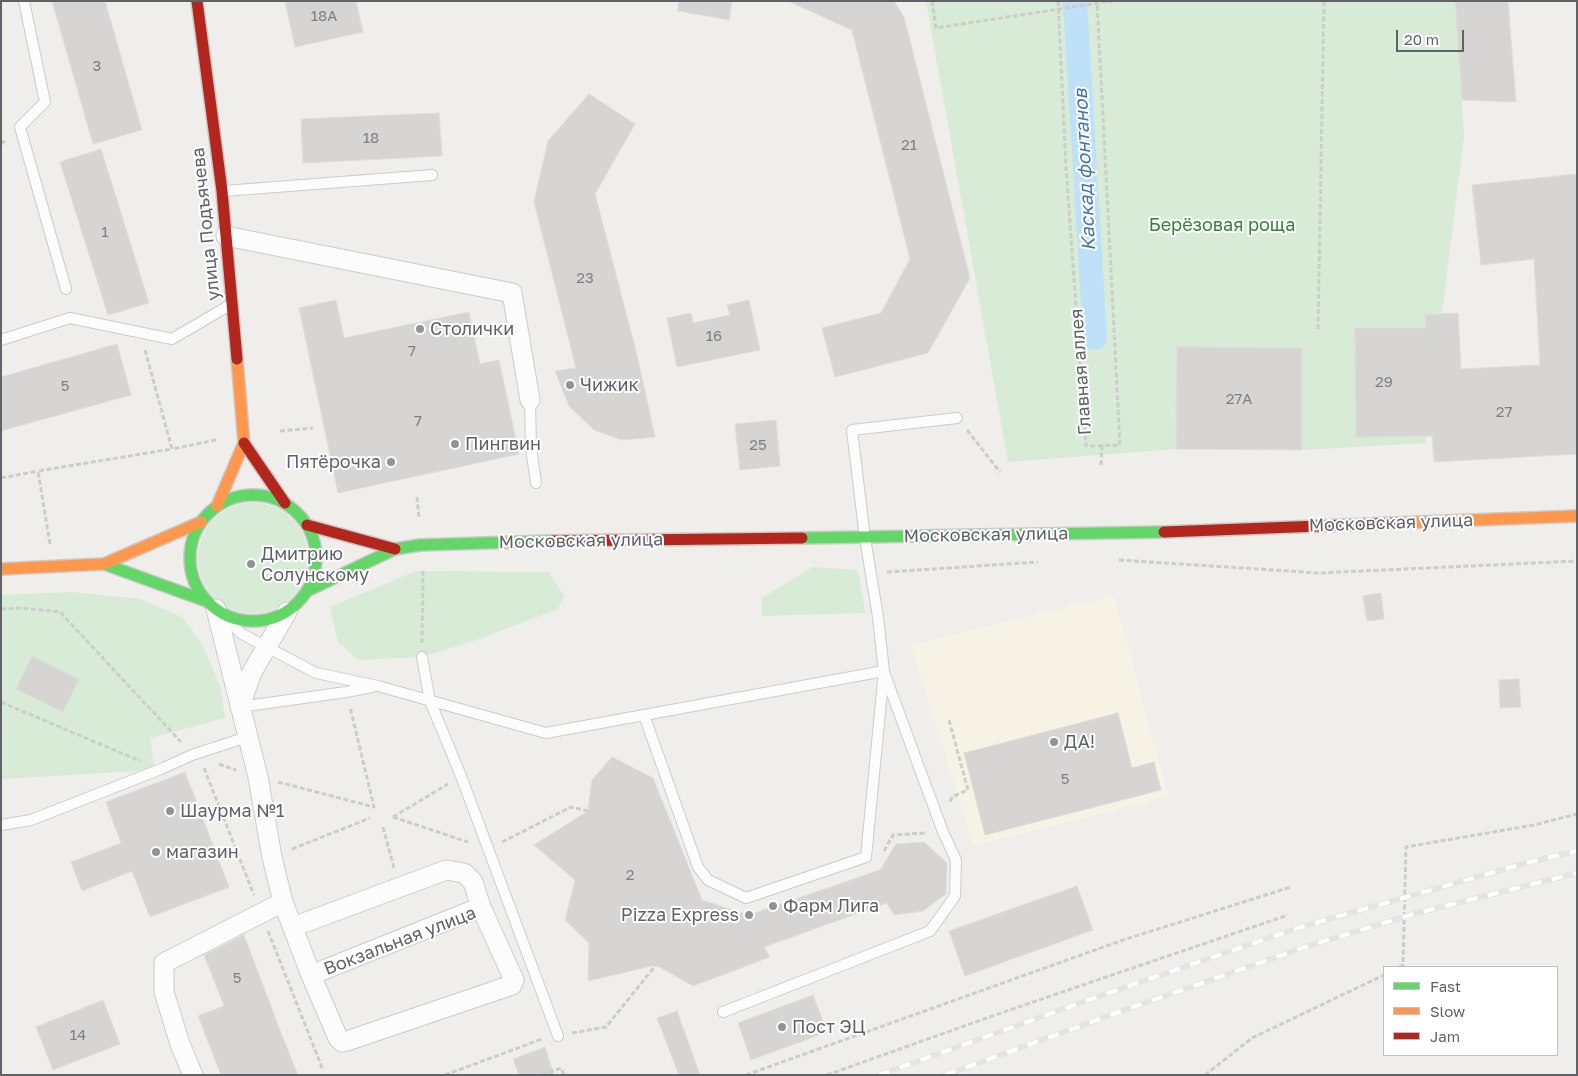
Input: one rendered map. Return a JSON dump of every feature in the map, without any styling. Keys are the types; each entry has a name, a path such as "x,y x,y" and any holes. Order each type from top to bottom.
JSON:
{"main road":[{"name":"улица Подъячева","path":"197,1 222,192 244,444 217,506"},
{"name":"улица Подъячева","path":"244,444 285,503"},
{"name":"Московская улица","path":"211,605 192,575 190,554 192,539 201,522 217,506 234,498 251,495 266,496 285,503 307,525 314,542 316,561 314,578 308,591"},
{"name":"Московская улица","path":"104,564 211,605 235,619 252,622 270,620 287,612 308,591 396,549 420,545 600,539 865,538 1168,532 1577,516"},
{"name":"Московская улица","path":"1,569 104,564 201,522"},
{"name":"Московская улица","path":"307,525 396,549"}],"street":[{"path":"226,236 512,293 530,400"},
{"name":"Вокзальная улица","path":"211,605 258,777 272,857 283,902 311,975 338,1038 342,1042 512,985 514,980 481,907 311,975"},
{"path":"240,707 251,674 287,612"},
{"path":"293,927 446,870 464,873 473,882 481,907"},
{"path":"192,1075 164,992 164,963 283,902"}],"lane":[{"path":"24,1 45,102 20,127 66,289"},
{"path":"222,192 432,176"},
{"path":"1,340 70,318 172,340 231,305"},
{"path":"530,400 531,448 536,483"},
{"path":"644,715 698,867 708,880 746,898 866,857 884,671 852,430 958,418"},
{"path":"211,605 242,634 316,673 378,686 546,733 884,671"},
{"path":"422,657 430,701 461,776 558,1036"},
{"path":"723,1012 930,931 955,896 956,860 943,832 884,671"},
{"path":"240,707 378,686"},
{"path":"1,825 31,820 248,737"}],"path":[{"path":"932,1 936,28 1112,1"},
{"name":"Главная аллея","path":"1058,1 1066,167 1086,446 1120,445 1097,3"},
{"path":"1318,329 1324,1"},
{"path":"140,333 172,449"},
{"path":"958,418 1000,472"},
{"path":"280,431 313,428"},
{"path":"1,478 216,440"},
{"path":"1101,465 1102,445"},
{"path":"38,471 51,544"},
{"path":"417,497 419,518"},
{"path":"260,562 280,558"},
{"path":"1112,560 1319,573 1577,561"},
{"path":"871,573 1044,561"},
{"path":"422,657 423,571"},
{"path":"1,610 21,608 56,611 61,614 196,756 323,1070"},
{"path":"196,756 258,777 374,807 346,692"},
{"path":"1,702 161,770"},
{"path":"943,832 952,797 968,790 949,720"},
{"path":"461,776 393,817 488,849 571,807 588,811"},
{"path":"1401,966 1403,965 1406,848 1534,825 1577,814"},
{"path":"272,857 370,818"},
{"path":"746,1075 1123,940 1291,887"},
{"path":"827,1075 995,1015 1288,915"},
{"path":"1205,1075 1252,1038 1383,974"},
{"path":"542,1075 561,1068 564,1075"}],"shaded area":[{"path":"1114,596 1168,796 974,846 911,645"}],"green space":[{"name":"Берёзовая роща","path":"926,1 1455,1 1464,136 1426,443 1302,450 1176,449 1008,462"},
{"path":"253,503 274,507 292,519 304,537 308,558 304,579 292,597 274,609 253,613 232,609 214,597 202,579 198,558 202,537 214,519 232,507"},
{"path":"813,567 858,570 865,613 762,616 762,598"},
{"path":"416,571 549,572 564,596 558,609 479,639 422,657 359,660 338,642 330,607"},
{"path":"72,592 140,599 182,617 201,642 220,685 225,718 150,738 155,770 1,779 1,595"}],"building":[{"path":"52,1 105,1 142,130 93,144"},
{"path":"285,1 356,1 363,32 295,47"},
{"path":"679,1 732,1 729,20 678,11"},
{"path":"788,1 894,1 904,17 970,278 928,353 835,377 822,328 881,313 910,259 852,30"},
{"path":"1455,1 1508,1 1516,102 1462,100"},
{"path":"589,94 635,124 595,194 637,355 655,437 622,440 594,430 569,406 555,371 576,368 534,202 548,141"},
{"path":"439,113 442,156 303,163 301,119"},
{"path":"101,149 149,303 108,315 60,162"},
{"path":"1577,174 1577,454 1434,462 1432,436 1356,437 1355,328 1426,328 1425,315 1458,313 1461,369 1540,365 1534,259 1481,265 1472,185"},
{"path":"336,300 344,338 469,312 480,364 499,360 519,454 338,493 299,308"},
{"path":"749,300 760,350 677,367 667,318 691,313 693,323 730,315 727,305"},
{"path":"117,344 131,395 1,431 1,377"},
{"path":"1177,347 1302,348 1302,450 1176,449"},
{"path":"776,420 780,466 740,470 735,424"},
{"path":"1381,593 1384,619 1367,621 1363,596"},
{"path":"32,656 79,679 63,712 16,689"},
{"path":"1519,679 1521,707 1500,708 1499,680"},
{"path":"1118,713 1132,768 1154,762 1161,790 985,835 964,753"},
{"path":"612,757 653,778 702,900 749,915 880,870 896,844 924,842 947,863 946,894 923,911 894,915 887,903 764,947 770,957 693,986 656,965 588,981 589,943 565,920 575,880 534,845 588,811 592,780"},
{"name":"магазин","path":"185,772 229,887 150,917 132,871 82,891 71,862 121,843 106,802"},
{"path":"1077,886 1093,930 965,976 949,931"},
{"path":"244,935 298,1075 221,1075 198,1016 224,1006 204,955"},
{"name":"Пост ЭЦ","path":"813,995 827,1032 751,1060 738,1023"},
{"path":"103,1000 120,1044 53,1070 36,1027"},
{"path":"677,1011 700,1075 679,1075 657,1018"},
{"path":"545,1047 554,1075 519,1075 513,1059"}],"waterway":[{"name":"Каскад фонтанов","path":"1075,1 1095,338"}],"railway":[{"path":"879,1075 1108,993 1301,927 1526,863 1577,851"},
{"path":"945,1075 1308,946 1417,913 1577,873"}],"traffic: fast":[{"path":"253,495 277,500 297,514 311,534 316,558 311,582 297,602 277,616 253,621 229,616 209,602 195,582 190,558 195,534 209,514 229,500 253,495"},
{"path":"802,538 1164,532"},
{"path":"307,591 395,549 420,545 550,541"},
{"path":"104,564 206,601"}],"traffic: slow":[{"path":"217,506 244,443 237,359"},
{"path":"1397,523 1577,516"},
{"path":"1,569 104,564 201,522"}],"traffic: jam":[{"path":"197,1 222,191 237,359"},
{"path":"244,443 285,503"},
{"path":"1164,532 1397,523"},
{"path":"307,525 395,549"},
{"path":"550,541 802,538"}],"place":[{"name":"Столички","path":"420,329"},
{"name":"Чижик","path":"570,385"},
{"name":"Пингвин","path":"455,444"},
{"name":"Пятёрочка","path":"391,462"},
{"name":"Дмитрию Солунскому","path":"251,564"},
{"name":"ДА!","path":"1054,742"},
{"name":"Шаурма №1","path":"170,811"},
{"name":"магазин","path":"156,852"},
{"name":"Фарм Лига","path":"773,906"},
{"name":"Pizza Express","path":"749,915"},
{"name":"Пост ЭЦ","path":"782,1027"}]}
